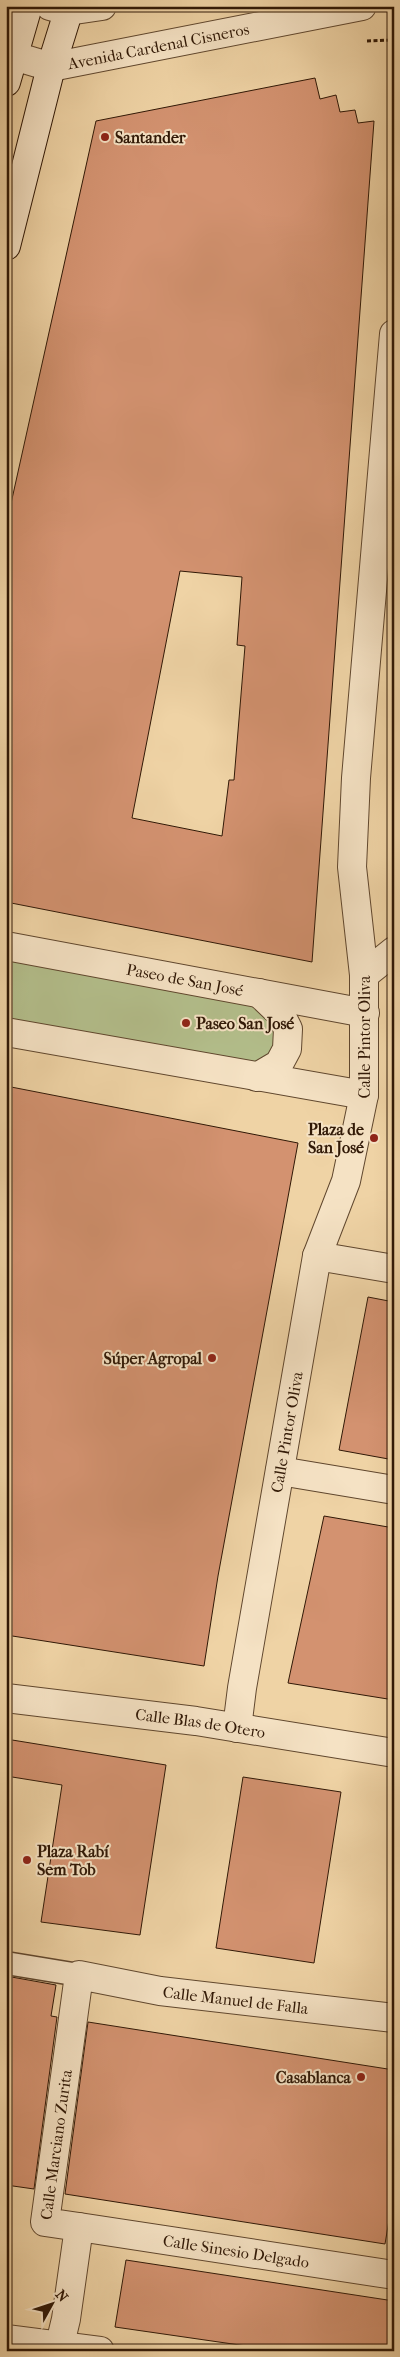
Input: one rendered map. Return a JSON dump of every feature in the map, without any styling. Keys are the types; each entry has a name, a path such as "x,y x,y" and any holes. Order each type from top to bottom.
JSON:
{"street":[{"path":"10,69 28,6"},
{"path":"6,246 52,67 63,8 102,6"},
{"name":"Avenida Cardenal Cisneros","path":"10,69 52,67 362,6"},
{"name":"Calle Pintor Oliva","path":"237,1728 242,1688 317,1256 346,1181 364,1095 364,975 352,867 356,778 394,334"},
{"name":"Paseo de San José","path":"6,946 365,1013"},
{"path":"364,975 394,951"},
{"path":"257,1077 279,1064 286,1049 288,1029 280,1013 259,993"},
{"path":"6,1032 364,1095"},
{"path":"317,1256 394,1269"},
{"path":"280,1471 394,1490"},
{"name":"Calle Blas de Otero","path":"6,1698 237,1728 394,1753"},
{"path":"6,1963 79,1975"},
{"name":"Calle Manuel de Falla","path":"79,1975 160,1991 394,2018"},
{"name":"Calle Marciano Zurita","path":"60,2344 66,2319 79,2227 46,2222 79,1975"},
{"name":"Calle Sinesio Delgado","path":"79,2227 394,2274"},
{"path":"6,2339 60,2344 100,2351"}],"green space":[{"name":"Paseo San José","path":"6,946 259,993 288,1029 257,1077 6,1032"}],"building":[{"path":"315,78 320,99 336,95 340,112 355,110 358,123 374,121 312,962 6,902 6,526 96,121","holes":["180,571 242,577 237,645 245,646 234,780 229,780 222,836 132,818"]},
{"path":"6,1086 298,1143 218,1576 204,1666 6,1635"},
{"path":"368,1297 394,1302 394,1460 339,1450"},
{"path":"324,1516 394,1528 394,1700 288,1683"},
{"path":"6,1739 166,1765 140,1935 41,1922 62,1785 6,1776"},
{"path":"243,1777 341,1792 314,1963 216,1948"},
{"path":"6,1976 56,1985 51,2016 57,2017 34,2189 6,2185"},
{"path":"88,2022 394,2070 394,2190 385,2244 65,2194"},
{"path":"126,2260 394,2301 394,2351 281,2351 115,2327"}],"place":[{"name":"Santander","path":"105,137"},
{"name":"Paseo San José","path":"186,1023"},
{"name":"Plaza de San José","path":"374,1138"},
{"name":"Súper Agropal","path":"212,1358"},
{"name":"Plaza Rabí Sem Tob","path":"27,1860"},
{"name":"Casablanca","path":"361,2077"}]}
